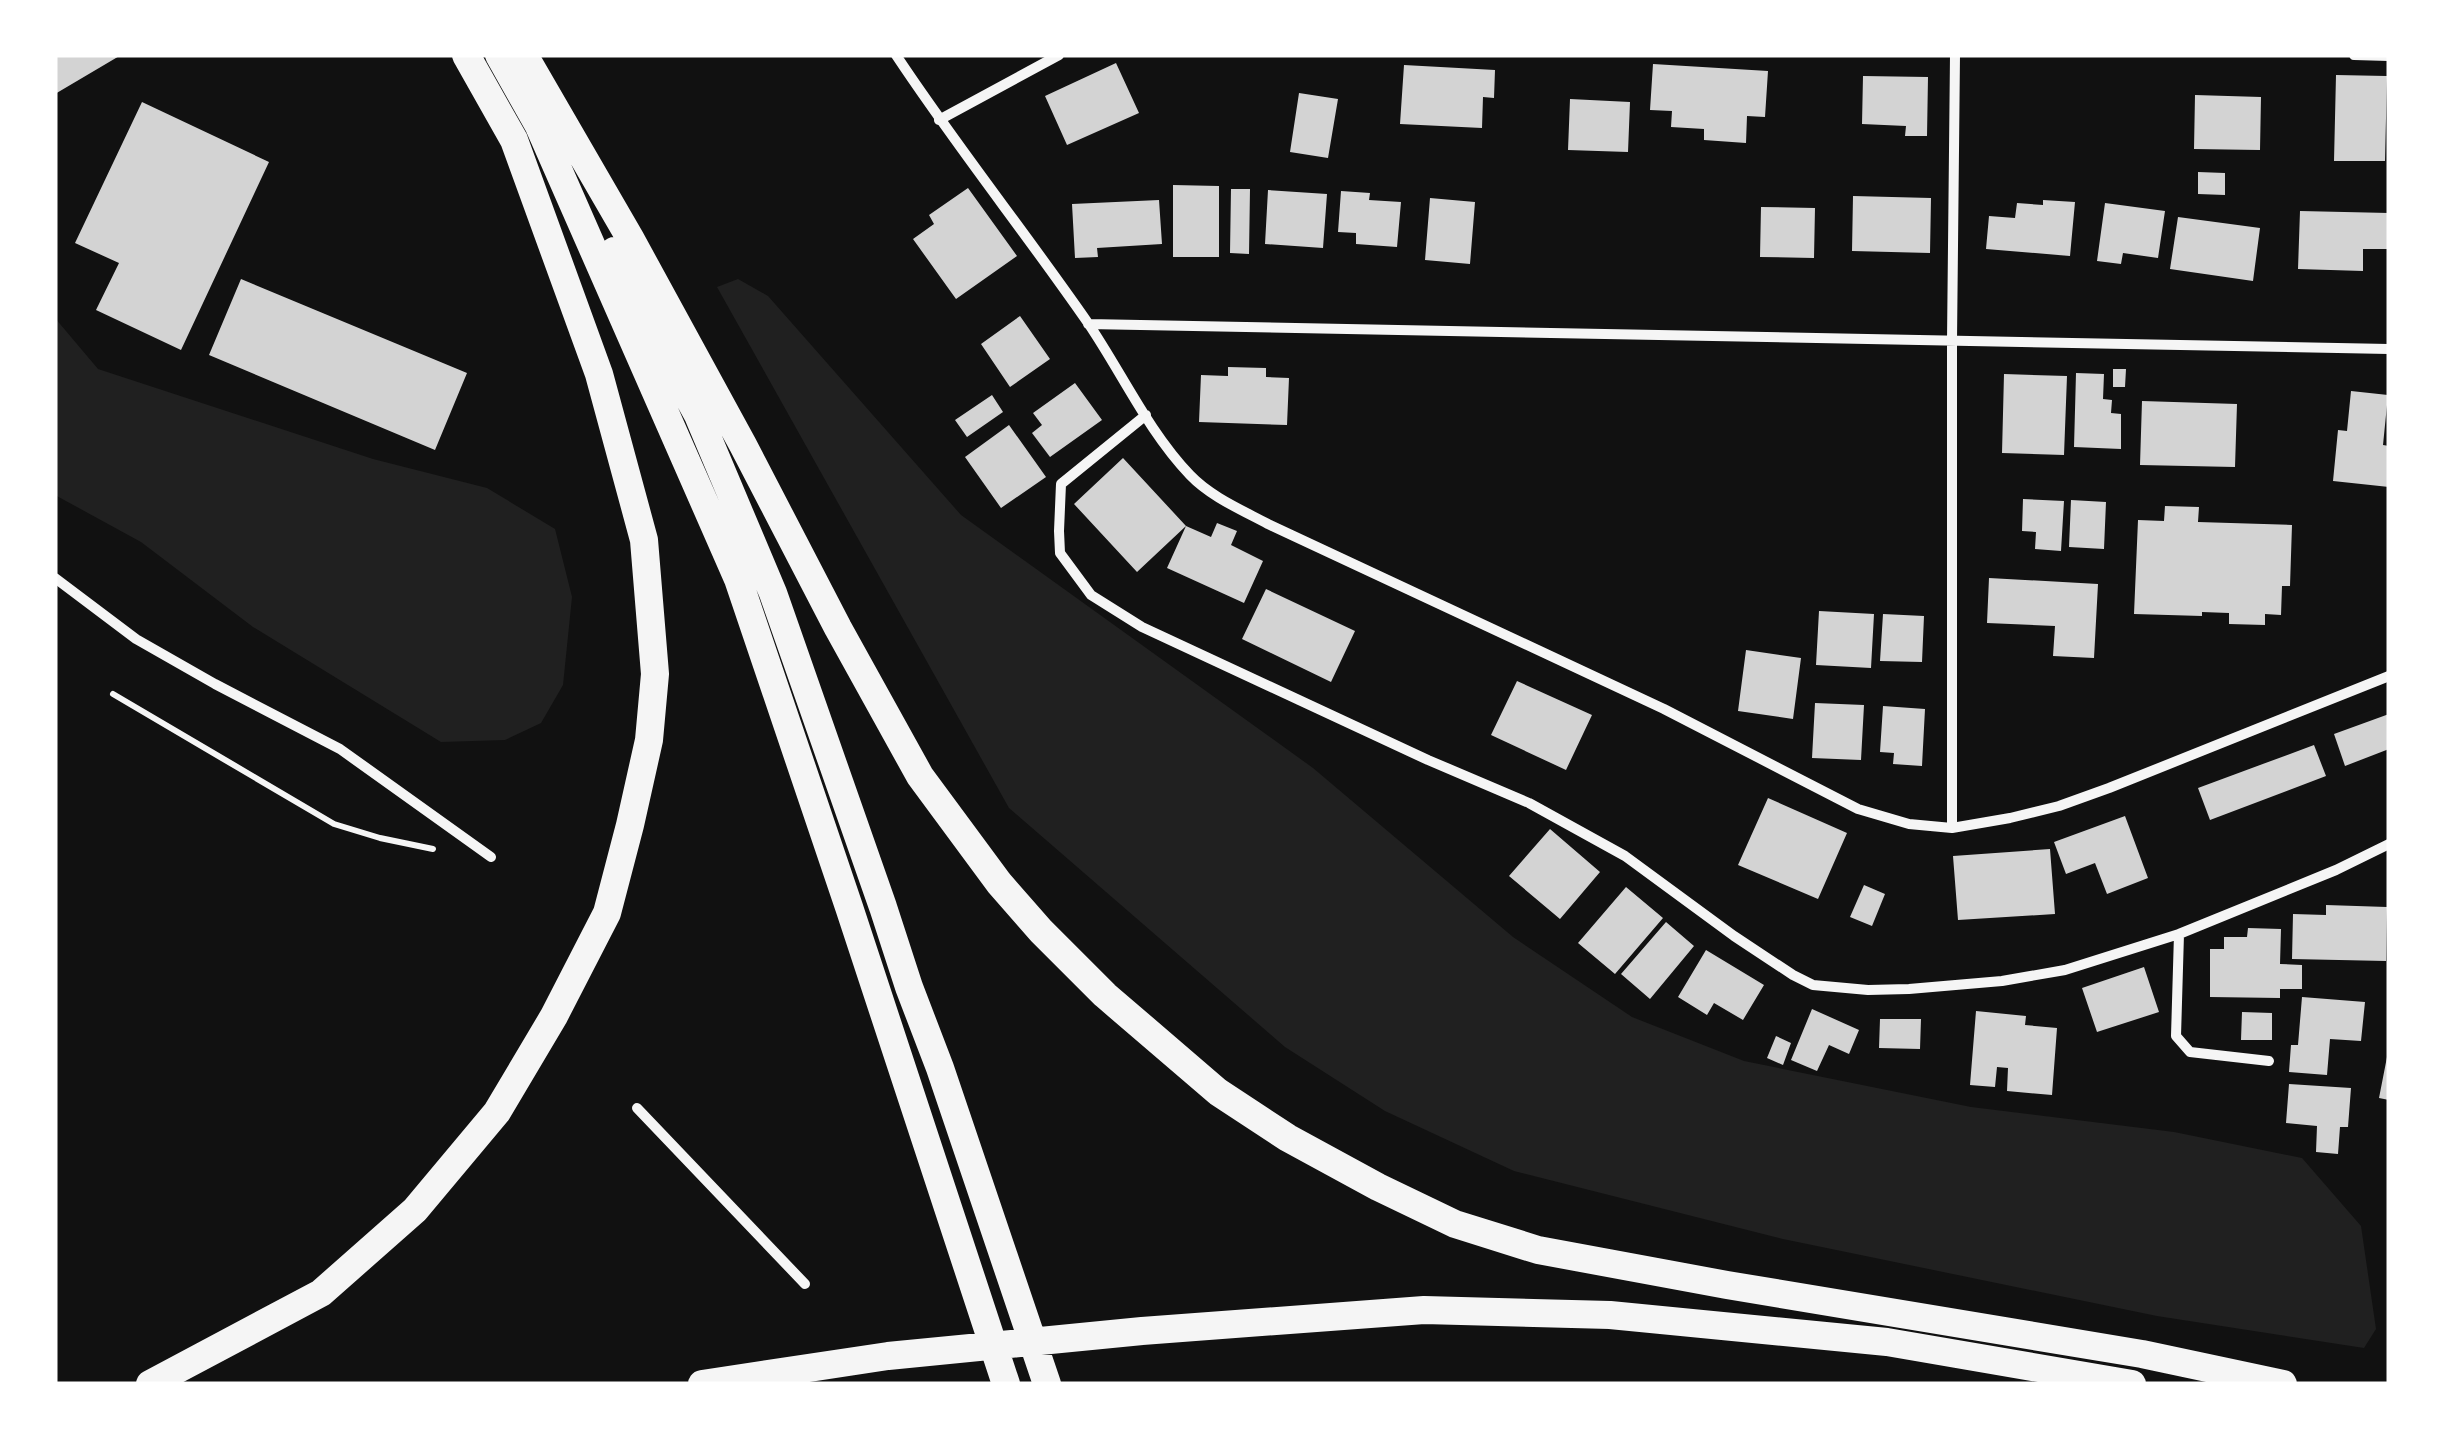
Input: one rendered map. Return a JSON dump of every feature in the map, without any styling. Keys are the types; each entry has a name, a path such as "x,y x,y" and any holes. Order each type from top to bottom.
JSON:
{"highway":[{"path":"150,1384 321,1293 416,1210 497,1112 554,1016 607,912 630,825 649,740 655,674 644,540 599,374 514,140 466,55"},
{"path":"499,55 540,126 738,579 1006,1384"},
{"path":"524,55 744,445 920,776 999,882 1042,931 1104,995 1218,1092 1288,1138 1378,1187 1455,1224 1538,1250 2142,1354 2284,1384"},
{"path":"565,124 590,201 698,416 773,593 1047,1384"},
{"path":"702,1384 888,1356 1142,1331 1424,1310 1610,1315 1887,1342 2132,1384"}],"street":[{"path":"896,55 1088,324 1192,478 1268,524 1664,709 1858,809 1909,824 1952,828 2060,806 2389,676"},
{"path":"939,120 1059,55"},
{"path":"1952,828 1954,55"},
{"path":"2354,55 2389,56"},
{"path":"1088,324 2389,348"},
{"path":"1146,414 1061,484 1060,552 1092,594 1142,627 1529,803 1625,856 1734,936 1813,984 1868,990 1959,986 2064,970 2179,934 2336,870 2389,844"},
{"path":"55,578 136,639 340,749 491,857"},
{"path":"2179,934 2176,1036 2190,1052 2269,1062"},
{"path":"636,1108 804,1284"}],"path":[{"path":"113,694 334,824 445,852 464,852 477,846"}],"shaded area":[{"path":"738,279 768,296 961,515 1313,768 1513,937 1632,1017 1744,1061 1971,1107 2174,1132 2302,1158 2361,1226 2376,1329 2364,1348 2157,1316 1783,1239 1514,1171 1385,1111 1285,1047 1009,808 717,287"},
{"path":"55,318 98,369 373,459 487,488 555,529 572,597 563,685 541,723 505,740 441,742 253,627 141,542 55,495"}],"building":[{"path":"55,55 121,55 55,94"},
{"path":"1116,63 1139,113 1067,145 1045,96"},
{"path":"1653,64 1768,71 1765,117 1747,116 1746,143 1704,140 1704,129 1671,127 1672,111 1650,110"},
{"path":"1404,65 1495,70 1494,98 1483,97 1482,128 1400,124"},
{"path":"2336,75 2387,76 2385,161 2334,161"},
{"path":"1863,76 1928,77 1927,136 1905,136 1906,126 1862,124"},
{"path":"1299,93 1338,99 1328,158 1290,152"},
{"path":"2195,95 2261,97 2260,150 2194,149"},
{"path":"1570,99 1630,102 1628,152 1568,150"},
{"path":"142,102 269,162 181,350 96,310 119,263 75,243"},
{"path":"2198,172 2225,173 2225,195 2198,194"},
{"path":"1173,185 1219,186 1219,257 1173,257"},
{"path":"968,188 1017,256 956,299 913,239 934,224 929,215"},
{"path":"1231,189 1250,189 1249,254 1230,253"},
{"path":"1268,190 1327,194 1323,248 1265,244"},
{"path":"1341,191 1370,193 1369,200 1401,202 1397,247 1356,244 1356,233 1338,232"},
{"path":"1853,196 1931,198 1930,253 1852,251"},
{"path":"1430,198 1475,202 1470,264 1425,260"},
{"path":"1159,200 1162,244 1097,248 1098,257 1075,258 1072,204"},
{"path":"2043,200 2075,202 2070,256 1986,249 1989,216 2015,218 2017,203 2043,205"},
{"path":"2105,203 2165,211 2158,258 2123,253 2121,264 2097,261"},
{"path":"1761,207 1815,208 1814,258 1760,257"},
{"path":"2300,211 2389,213 2389,249 2363,249 2363,271 2298,269"},
{"path":"2178,217 2260,228 2253,281 2170,269"},
{"path":"241,279 467,373 435,450 209,355"},
{"path":"1020,316 1050,359 1010,387 981,344"},
{"path":"1228,367 1266,368 1266,377 1289,378 1287,425 1199,422 1201,375 1228,376"},
{"path":"2113,369 2126,369 2125,387 2113,387"},
{"path":"2076,373 2104,374 2103,399 2112,400 2111,413 2121,414 2121,449 2074,447"},
{"path":"2004,374 2067,376 2064,455 2002,453"},
{"path":"1075,383 1102,420 1050,457 1032,433 1042,425 1033,413"},
{"path":"2351,391 2388,395 2383,445 2389,446 2389,487 2333,481 2338,430 2347,431"},
{"path":"992,395 1003,412 967,437 955,420"},
{"path":"2142,401 2237,404 2235,467 2140,465"},
{"path":"1009,425 1046,477 1001,508 965,457"},
{"path":"1123,458 1186,526 1137,572 1074,504"},
{"path":"2023,499 2064,501 2061,551 2035,549 2036,532 2022,531"},
{"path":"2071,500 2106,502 2104,549 2069,547"},
{"path":"2165,506 2199,507 2198,522 2292,525 2290,586 2282,586 2281,615 2265,614 2265,625 2229,624 2229,613 2134,614 2138,520 2164,521"},
{"path":"1217,523 1237,531 1231,545 1263,561 1244,603 1167,568 1186,526 1211,537"},
{"path":"1989,578 2098,584 2094,658 2053,656 2055,626 1987,623"},
{"path":"1266,589 1355,631 1331,682 1242,639"},
{"path":"1819,611 1874,614 1871,668 1816,665"},
{"path":"1883,614 1924,616 1922,662 1880,661"},
{"path":"1746,650 1801,658 1793,719 1738,711"},
{"path":"1517,681 1592,715 1566,770 1491,735"},
{"path":"1815,703 1864,705 1861,760 1812,758"},
{"path":"1883,706 1925,709 1922,766 1893,764 1894,753 1880,752"},
{"path":"2389,714 2389,749 2345,766 2334,734"},
{"path":"2314,745 2326,776 2210,820 2198,788"},
{"path":"1768,798 1847,833 1818,899 1738,865"},
{"path":"2125,816 2148,878 2107,894 2095,863 2066,874 2054,842"},
{"path":"1550,829 1600,872 1560,919 1509,876"},
{"path":"2050,849 2055,914 1958,920 1953,856"},
{"path":"1864,885 1885,894 1872,926 1850,917"},
{"path":"1626,887 1663,918 1615,974 1578,943"},
{"path":"2326,905 2387,907 2386,961 2292,959 2293,914 2326,915"},
{"path":"1666,922 1694,946 1650,999 1621,974"},
{"path":"2248,928 2281,929 2280,964 2302,965 2302,989 2280,989 2280,998 2210,997 2210,949 2224,949 2224,937 2247,937"},
{"path":"1706,950 1764,985 1743,1020 1714,1003 1707,1015 1678,997"},
{"path":"2144,967 2159,1012 2097,1032 2082,988"},
{"path":"2302,997 2365,1002 2361,1041 2330,1039 2327,1075 2289,1072 2291,1045 2298,1045"},
{"path":"1812,1009 1859,1030 1849,1054 1829,1045 1817,1071 1791,1060"},
{"path":"1976,1011 2026,1016 2025,1025 2057,1028 2052,1095 2007,1091 2008,1068 1997,1067 1995,1087 1970,1085"},
{"path":"2242,1012 2272,1013 2272,1040 2241,1040"},
{"path":"1880,1019 1921,1019 1920,1049 1879,1048"},
{"path":"1776,1036 1791,1043 1783,1065 1767,1058"},
{"path":"2389,1057 2389,1100 2379,1098"},
{"path":"2289,1084 2351,1088 2348,1127 2340,1127 2338,1154 2316,1152 2317,1126 2286,1123"}]}
